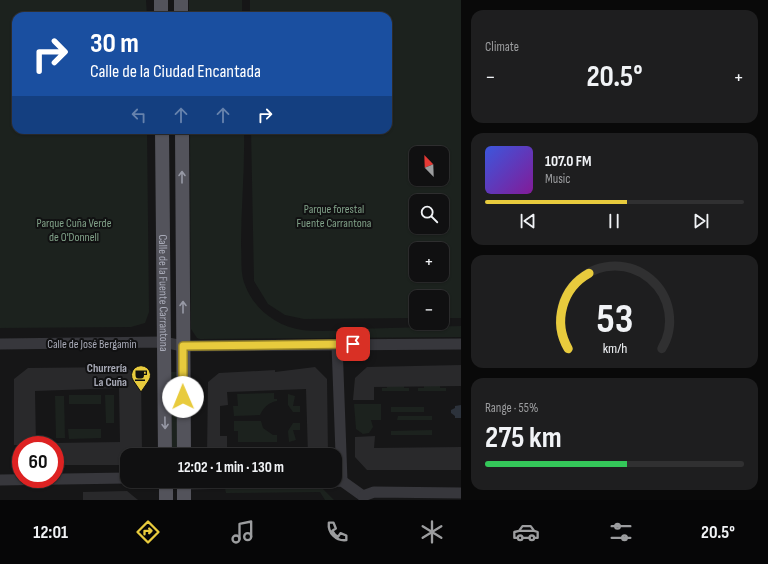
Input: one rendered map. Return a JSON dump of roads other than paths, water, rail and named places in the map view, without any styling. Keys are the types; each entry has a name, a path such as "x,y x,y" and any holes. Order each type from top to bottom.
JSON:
{"main road":[{"path":"161,0 162,12"},
{"path":"181,0 181,12"},
{"name":"Calle de la Fuente Carrantona","path":"162,134 165,448"},
{"name":"Calle de la Fuente Carrantona","path":"182,134 184,448"},
{"path":"166,488 166,500"},
{"path":"184,488 184,500"}],"street":[{"name":"Calle de José Bergamín","path":"0,344 163,342 183,346 461,344"},
{"path":"337,344 341,448"},
{"path":"0,480 120,478"},
{"path":"342,482 362,498 374,492 461,493"}],"place":[{"name":"Churrería La Cuña","path":"141,392"}],"park label":[{"name":"Parque forestal Fuente Carrantona","path":"334,216"},
{"name":"Parque Cuña Verde de O'Donnell","path":"74,230"}]}
